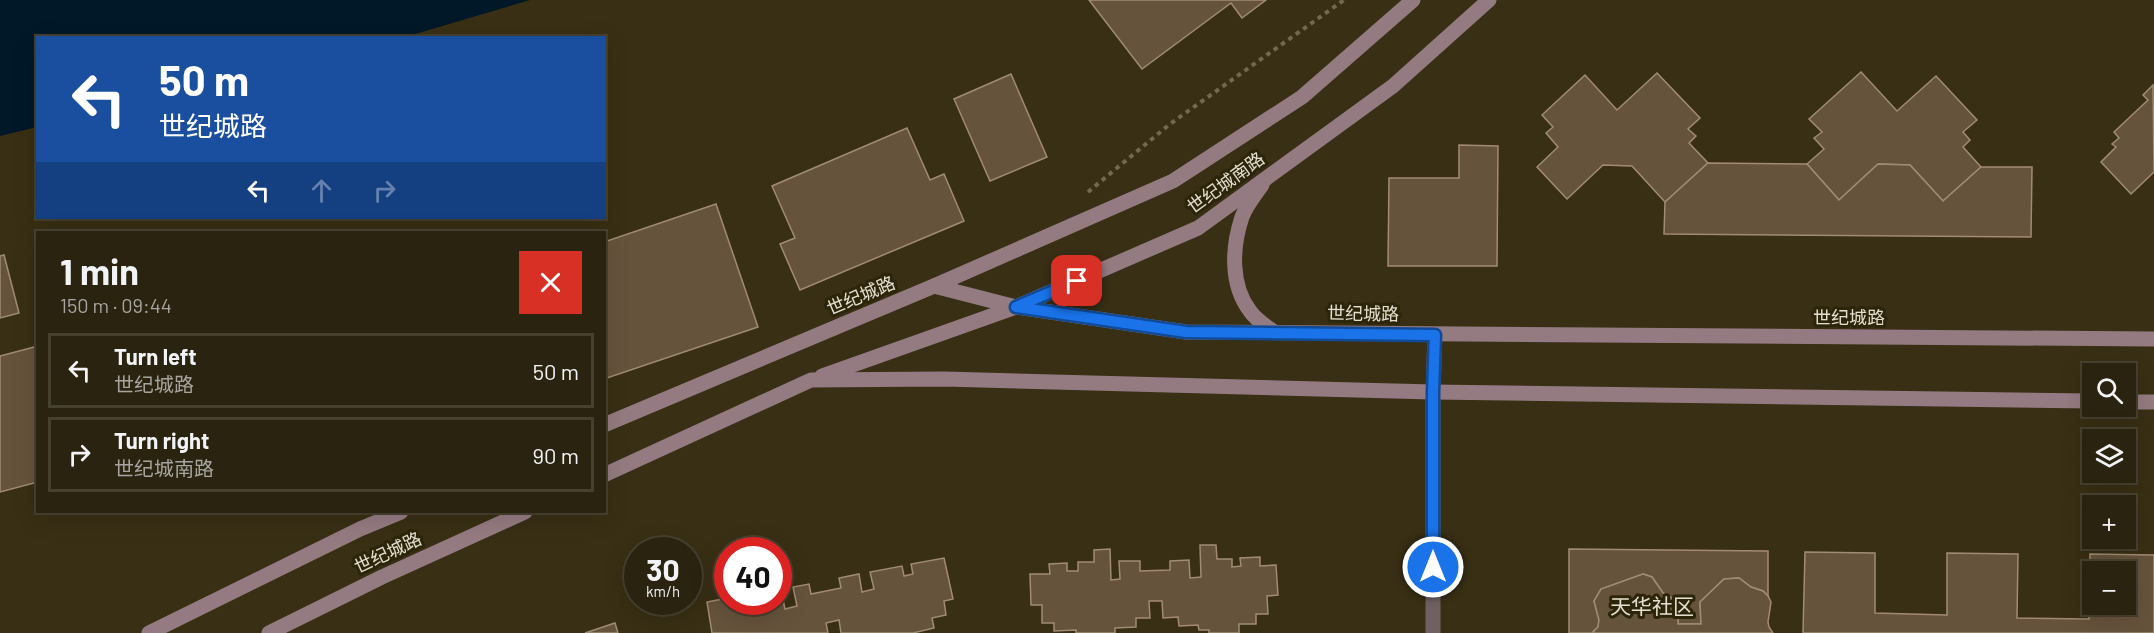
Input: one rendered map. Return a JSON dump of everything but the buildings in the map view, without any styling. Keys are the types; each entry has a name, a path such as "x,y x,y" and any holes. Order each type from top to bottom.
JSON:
{"main road":[{"path":"934,286 1173,181 1302,98 1413,0"},
{"name":"世纪城南路","path":"811,380 1016,307 1198,228 1393,86 1489,0"},
{"path":"1266,178 1243,215 1236,240 1235,266 1238,291 1250,312 1274,332"},
{"name":"世纪城路","path":"606,424 934,286 1016,307 1186,332 2154,339"},
{"path":"606,474 811,380 944,379 1433,392 2082,401"},
{"path":"2136,402 2154,402"},
{"name":"世纪城路","path":"149,633 360,529 399,513"},
{"name":"世纪城路","path":"269,633 382,577 523,513"}],"street":[{"path":"1433,633 1435,335"}],"path":[{"path":"1080,198 1170,124 1344,0"}],"water":[{"path":"0,0 530,0 408,36 36,36 36,127 0,136"}],"district":[{"name":"天华社区","path":"1652,607"}],"route":[{"path":"1077,281 1016,307 1186,332 1435,335 1433,567"}]}
